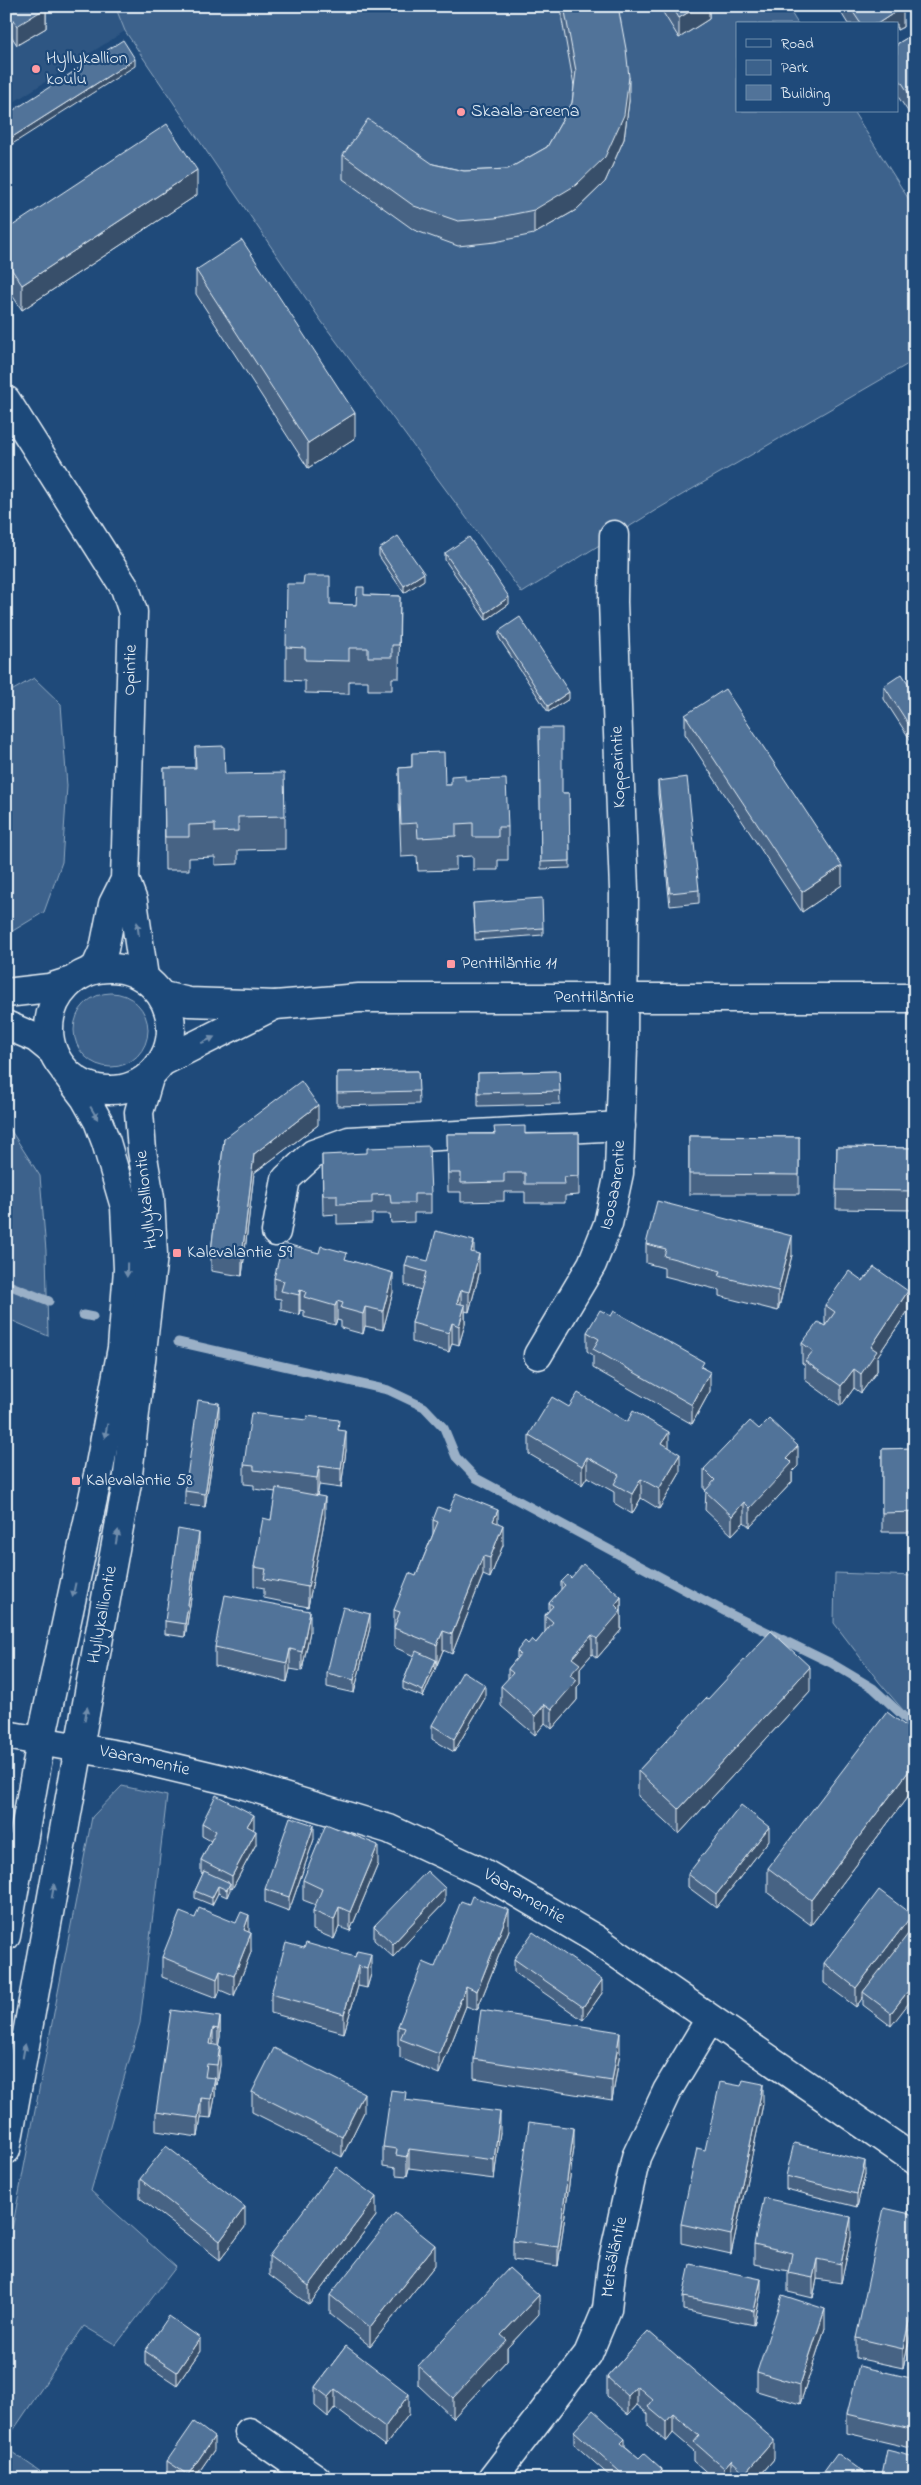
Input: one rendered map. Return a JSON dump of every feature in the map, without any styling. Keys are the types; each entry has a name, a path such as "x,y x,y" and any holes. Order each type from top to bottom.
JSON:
{"street":[{"name":"Opintie","path":"6,400 125,588 133,612 125,880 113,904 104,949 83,975"},
{"name":"Kopparintie","path":"614,535 614,612 624,890 623,1000"},
{"path":"83,975 55,1001 48,1026 59,1062 85,1086 107,1091 129,1088 156,1069 172,1039 171,1017 153,987 133,901 125,880"},
{"path":"6,993 48,988 83,975 120,968 153,987"},
{"name":"Penttiläntie","path":"153,987 189,1002 275,1005 359,998 623,1000 915,998"},
{"name":"Isosaarentie","path":"538,1355 592,1264 608,1224 619,1172 623,1000"},
{"name":"Penttiläntie","path":"156,1069 275,1005"},
{"name":"Hyllykalliontie","path":"6,1025 36,1038 59,1062 85,1098 98,1121 125,1206 128,1268 122,1348 98,1475 42,1741 6,1936"},
{"name":"Hyllykalliontie","path":"6,2150 127,1483 152,1265 150,1198 142,1151 139,1112 156,1069"},
{"path":"276,1232 286,1179 313,1154 349,1140 621,1126"},
{"name":"Vaaramentie","path":"6,1736 130,1757 231,1781 389,1829 482,1872 568,1923 915,2160"},
{"name":"Metsäläntie","path":"492,2479 588,2354 607,2309 612,2264 636,2158 668,2091 710,2019"},
{"path":"248,2432 317,2479"}],"shaded area":[{"name":"Hyllykallion koulu","path":"6,6 115,6 125,31 6,107"}],"green space":[{"path":"115,6 787,6 797,22 736,22 736,112 854,112 915,209 915,360 656,510 522,593 322,322 125,31"},
{"path":"34,678 61,704 67,786 62,862 44,912 6,935 6,694"},
{"path":"111,993 125,996 137,1004 145,1016 148,1030 145,1044 137,1056 125,1064 111,1067 97,1064 85,1056 77,1044 74,1030 77,1016 85,1004 97,996"},
{"path":"6,1123 40,1176 46,1251 48,1336 6,1318"},
{"path":"835,1573 915,1576 915,1724 879,1682 834,1623"},
{"path":"122,1786 167,1796 140,2023 91,2191 176,2267 116,2345 84,2326 6,2441 6,2260 92,1817"},
{"path":"6,2448 51,2479 6,2479"}],"building":[{"path":"6,6 45,6 46,8 17,26"},
{"path":"564,6 618,6 629,77 624,115 605,157 576,185 534,210 495,218 458,221 414,206 343,155 368,119 433,164 464,171 508,169 547,147 572,103 576,71"},
{"path":"672,6 699,6 679,18"},
{"path":"849,6 903,7 880,22 860,22"},
{"path":"915,33 915,103 898,77 898,43"},
{"path":"123,40 135,59 6,141 6,115"},
{"path":"167,124 197,170 22,285 6,261 6,230"},
{"path":"242,240 355,413 308,443 196,270"},
{"path":"398,536 424,573 404,586 379,549"},
{"path":"469,537 509,597 486,613 445,553"},
{"path":"304,576 330,576 330,604 356,605 357,587 364,587 364,595 400,596 399,645 392,645 392,657 368,657 368,648 349,648 349,661 305,660 305,648 286,647 287,584 303,584"},
{"path":"520,617 569,692 548,706 499,631"},
{"path":"902,674 915,694 915,734 884,686"},
{"path":"725,689 842,866 802,892 685,715"},
{"path":"539,728 562,728 562,793 569,793 570,861 541,862"},
{"path":"224,746 225,774 284,773 285,816 238,817 238,831 215,832 215,824 189,825 189,837 165,837 164,768 196,768 195,747"},
{"path":"444,752 445,785 451,785 451,776 465,775 465,780 506,779 508,827 498,827 498,837 473,837 473,823 456,824 456,836 418,838 417,823 401,824 399,768 412,767 412,753"},
{"path":"687,777 699,890 670,893 658,781"},
{"path":"542,898 543,928 475,933 473,903"},
{"path":"418,1071 419,1091 337,1093 337,1072"},
{"path":"559,1071 560,1091 478,1093 478,1073"},
{"path":"301,1081 318,1105 254,1154 242,1256 211,1252 224,1139"},
{"path":"525,1126 525,1134 579,1133 579,1176 564,1177 565,1184 525,1184 525,1173 504,1173 504,1182 461,1183 461,1173 448,1173 447,1134 495,1134 494,1127"},
{"path":"689,1136 799,1137 799,1175 689,1174"},
{"path":"429,1146 431,1194 414,1194 414,1203 391,1203 390,1194 372,1195 372,1203 337,1204 337,1195 323,1195 322,1155 367,1153 367,1148"},
{"path":"837,1147 915,1148 915,1191 836,1190"},
{"path":"657,1201 792,1236 778,1291 719,1276 721,1271 664,1256 666,1249 646,1244"},
{"path":"436,1231 474,1241 471,1252 479,1254 469,1292 461,1290 457,1303 465,1305 459,1326 452,1323 449,1333 412,1323 426,1272 405,1266 408,1256 428,1261"},
{"path":"283,1243 319,1253 321,1246 347,1253 345,1259 393,1273 383,1311 365,1307 363,1314 341,1308 343,1303 337,1301 335,1306 304,1297 306,1292 300,1290 299,1295 281,1291 284,1281 274,1278"},
{"path":"874,1267 908,1291 871,1347 877,1351 861,1374 854,1369 841,1386 805,1361 813,1351 802,1343 818,1322 825,1326 835,1312 825,1305 849,1271 863,1281"},
{"path":"600,1310 611,1316 614,1311 704,1362 701,1367 710,1372 692,1405 593,1349 599,1339 587,1332"},
{"path":"578,1393 627,1422 633,1411 669,1432 662,1443 680,1454 659,1489 641,1479 632,1494 614,1484 619,1475 587,1457 582,1466 529,1435 552,1397 569,1407"},
{"path":"198,1400 219,1403 205,1494 185,1491"},
{"path":"251,1413 306,1420 307,1416 339,1420 338,1430 346,1431 341,1469 319,1466 317,1478 254,1470 254,1466 244,1465"},
{"path":"769,1419 798,1446 787,1458 792,1463 750,1508 744,1502 732,1516 705,1491 715,1480 704,1469 750,1421 759,1429"},
{"path":"915,1448 915,1512 882,1513 882,1449"},
{"path":"276,1488 325,1497 308,1587 264,1579 266,1569 254,1567 263,1518 271,1520"},
{"path":"456,1493 498,1510 493,1521 503,1525 490,1558 483,1556 452,1634 443,1631 437,1645 394,1628 400,1612 394,1610 409,1573 416,1576 438,1522 433,1520 438,1507 449,1511"},
{"path":"178,1529 199,1533 185,1624 165,1621"},
{"path":"583,1564 621,1597 615,1605 621,1611 597,1639 592,1635 572,1658 580,1664 570,1675 577,1680 552,1709 545,1704 535,1716 501,1686 513,1673 508,1669 520,1654 517,1651 525,1641 528,1644 532,1639 536,1643 553,1622 545,1615 553,1606 549,1603 565,1585 561,1582 568,1575 571,1578"},
{"path":"225,1595 310,1611 302,1652 290,1649 287,1663 215,1647"},
{"path":"343,1607 370,1614 354,1680 327,1673"},
{"path":"771,1631 810,1667 679,1809 638,1771"},
{"path":"416,1651 436,1660 423,1691 403,1682"},
{"path":"463,1671 485,1685 454,1739 432,1725"},
{"path":"887,1712 915,1733 915,1763 811,1900 768,1868"},
{"path":"216,1795 254,1815 247,1826 256,1831 232,1876 201,1860 216,1831 202,1823"},
{"path":"741,1805 769,1827 716,1895 688,1874"},
{"path":"290,1817 314,1825 289,1897 265,1889"},
{"path":"326,1824 378,1845 350,1912 339,1907 334,1920 313,1911 322,1889 303,1880"},
{"path":"204,1871 230,1883 227,1890 218,1886 212,1898 195,1891"},
{"path":"427,1871 445,1888 393,1944 374,1926"},
{"path":"879,1890 912,1915 856,1988 824,1963"},
{"path":"472,1896 509,1910 477,1991 466,1986 439,2054 400,2039 405,2028 398,2026 423,1962 435,1967 461,1901 469,1904"},
{"path":"199,1908 236,1923 241,1912 249,1915 244,1930 251,1933 234,1976 220,1971 217,1979 162,1957 180,1912 195,1918"},
{"path":"915,1925 915,1982 891,2013 863,1992"},
{"path":"533,1932 602,1980 583,2007 514,1959"},
{"path":"286,1943 304,1948 306,1943 355,1957 357,1951 371,1954 367,1969 358,1966 344,2014 271,1994"},
{"path":"171,2010 220,2017 218,2029 213,2028 210,2044 220,2046 217,2065 207,2064 205,2077 215,2078 211,2099 201,2098 198,2118 156,2112"},
{"path":"481,2010 620,2032 612,2081 474,2059"},
{"path":"274,2048 364,2093 342,2137 252,2092"},
{"path":"743,2080 763,2084 731,2235 681,2224 697,2148 705,2150 720,2082 741,2086"},
{"path":"391,2090 406,2092 405,2100 500,2112 494,2160 409,2149 407,2157 396,2155 397,2149 383,2147"},
{"path":"529,2122 574,2128 558,2247 513,2241"},
{"path":"794,2143 865,2161 857,2194 786,2176"},
{"path":"166,2146 245,2207 220,2241 140,2179"},
{"path":"336,2167 376,2197 309,2286 269,2256"},
{"path":"764,2198 851,2217 841,2264 817,2259 813,2278 788,2273 792,2253 754,2244"},
{"path":"884,2208 915,2215 915,2295 903,2349 856,2338"},
{"path":"395,2213 435,2245 370,2327 330,2295"},
{"path":"690,2264 761,2279 754,2311 683,2297"},
{"path":"509,2268 539,2295 501,2335 507,2340 453,2398 418,2366"},
{"path":"782,2295 825,2309 800,2385 757,2372"},
{"path":"169,2316 200,2338 177,2372 145,2351"},
{"path":"648,2331 774,2440 745,2473 731,2460 724,2468 694,2442 699,2436 673,2414 666,2422 648,2407 653,2400 637,2386 628,2396 607,2377"},
{"path":"346,2346 409,2394 385,2427 335,2389 328,2397 315,2387"},
{"path":"859,2366 915,2379 915,2430 847,2414"},
{"path":"593,2410 625,2439 621,2443 639,2458 644,2453 662,2469 652,2479 628,2479 574,2431"},
{"path":"194,2422 214,2437 188,2475 167,2461"},
{"path":"887,2450 915,2457 915,2479 881,2479"},
{"path":"837,2453 873,2479 818,2479"}],"waterway":[{"path":"6,1284 49,1301"},
{"path":"83,1315 93,1317"},
{"path":"178,1342 388,1390 424,1407 444,1428 456,1457 476,1478 726,1612 831,1663 873,1688 915,1727"}],"place":[{"name":"Hyllykallion koulu","path":"36,69"},
{"name":"Skaala-areena","path":"461,112"},
{"name":"Penttiläntie 11","path":"451,964"},
{"name":"Kalevalantie 59","path":"177,1253"},
{"name":"Kalevalantie 58","path":"76,1481"}]}
